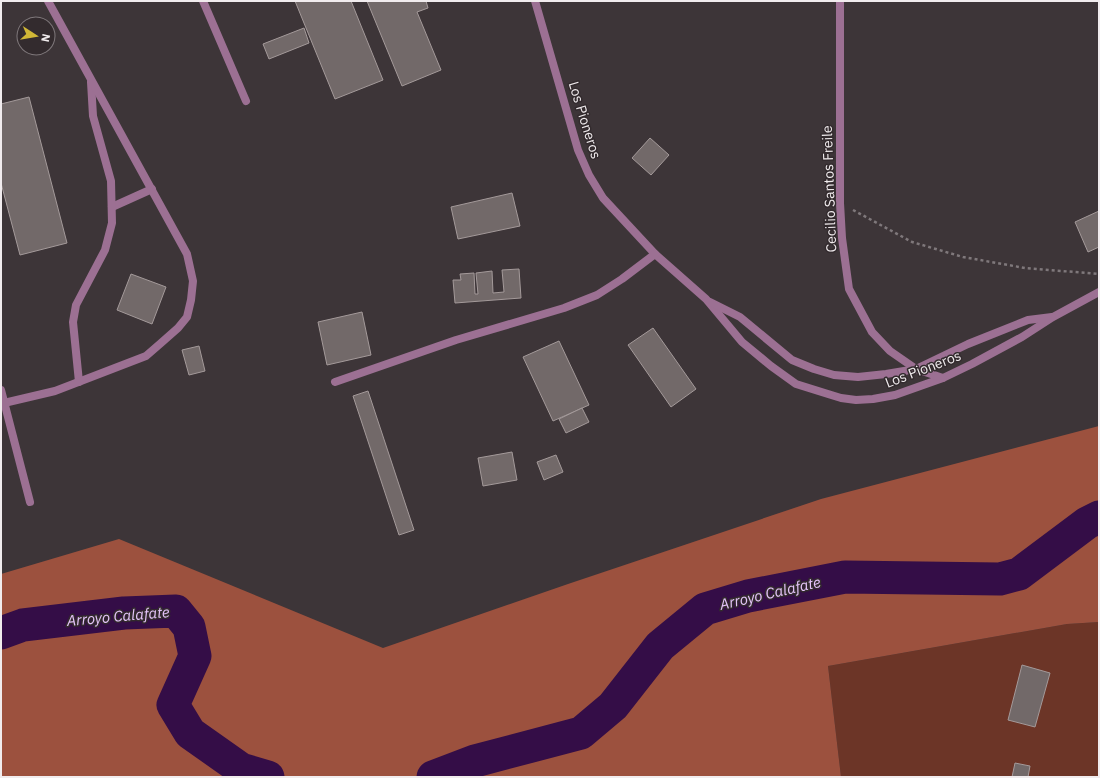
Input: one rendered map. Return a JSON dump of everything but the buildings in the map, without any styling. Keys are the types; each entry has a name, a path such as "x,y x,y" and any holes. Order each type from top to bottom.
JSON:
{"street":[{"path":"4,403 55,391 146,356 178,328 187,317 191,300 193,281 187,254 48,1"},
{"path":"202,1 246,102"},
{"name":"Los Pioneros","path":"535,1 578,150 589,175 604,198 636,235 655,254 706,299 742,342 796,384 841,398 856,400 895,395 943,378 972,364 1099,292"},
{"name":"Cecilio Santos Freile","path":"840,1 840,203 842,238 849,289 872,332 890,351 916,369 943,378"},
{"path":"79,382 73,322 76,305 105,250 112,223 111,181 93,116 91,79"},
{"path":"112,207 152,189"},
{"path":"335,382 456,340 564,308 597,294 622,279 655,254"},
{"name":"Los Pioneros","path":"706,299 740,317 792,360 834,375 858,377 916,369 968,344 1028,320 1053,317"},
{"path":"1,390 30,502"}],"path":[{"path":"840,203 912,242 963,257 1025,268 1099,274"}],"shaded area":[{"path":"1099,426 1099,622 1067,624 828,666 841,777 1,777 1,574 119,539 383,648 821,499"},
{"path":"1099,622 1099,777 841,777 828,666 1067,624"}],"waterway":[{"name":"Arroyo Calafate","path":"433,777 475,761 581,733 613,706 660,646 705,609 748,596 845,577 1000,579 1019,574 1087,523 1099,517"},
{"name":"Arroyo Calafate","path":"1,633 23,625 124,613 176,611 189,627 195,656 173,705 190,733 241,769 268,777"}]}
